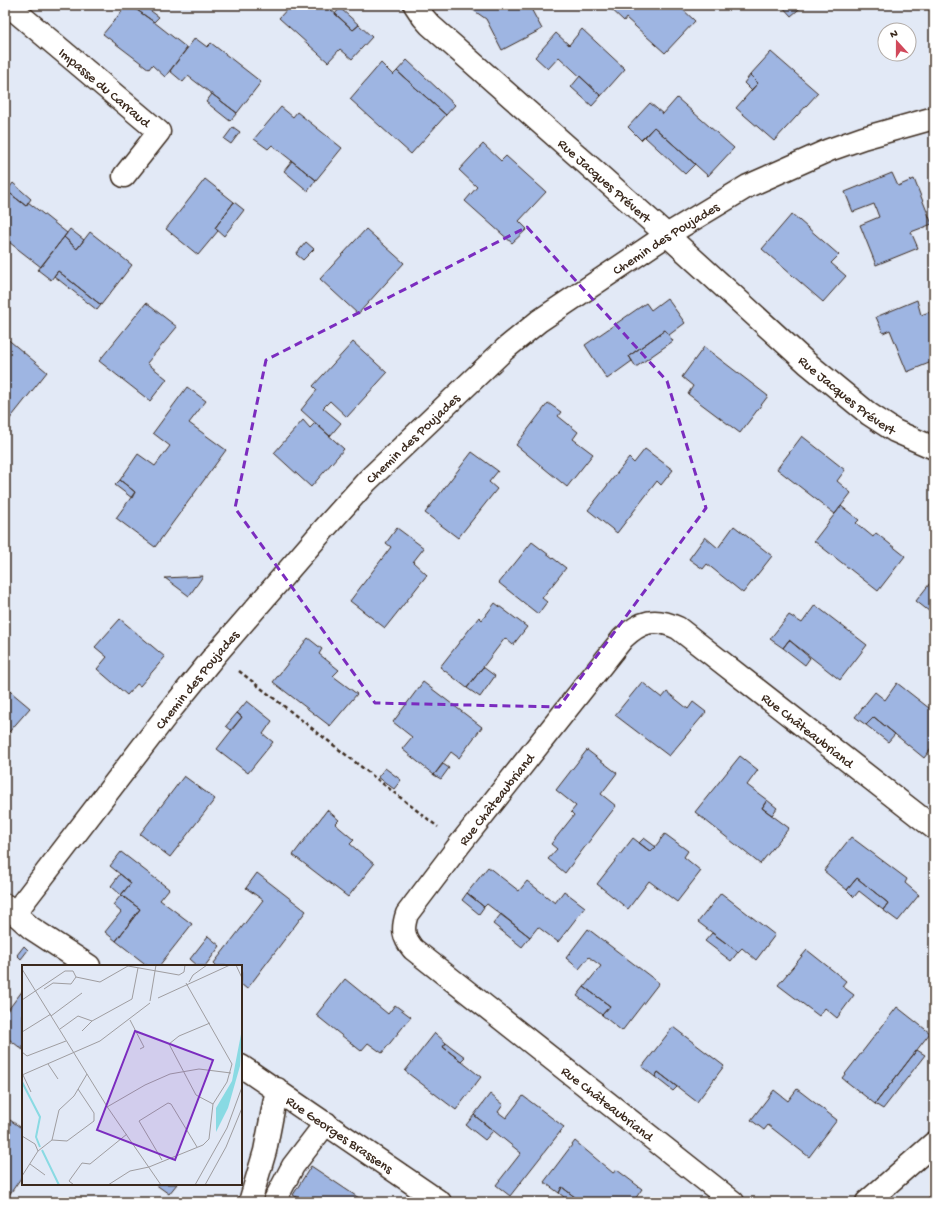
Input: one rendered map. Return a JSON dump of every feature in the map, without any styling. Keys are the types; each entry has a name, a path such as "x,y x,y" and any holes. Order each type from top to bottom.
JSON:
{"street":[{"name":"Impasse du Carraud","path":"8,5 159,132 124,176"},
{"name":"Rue Jacques Prévert","path":"415,5 430,25 667,235 807,363 869,414 895,431 934,448"},
{"name":"Chemin des Poujades","path":"10,909 216,654 325,528 367,481 505,349 539,321 667,235 748,186 829,150 862,138 934,118"},
{"name":"Rue Châteaubriand","path":"734,1202 413,949 405,936 403,926 407,914 460,844 623,638 641,624 655,622 667,623 678,628 934,828"},
{"path":"10,909 31,928 87,965"},
{"name":"Rue Georges Brassens","path":"242,1067 277,1089 440,1202"},
{"path":"250,1202 265,1151 277,1089"},
{"path":"274,1202 293,1166 326,1123"},
{"path":"867,1202 934,1143"}],"path":[{"path":"216,654 460,844"}],"highlighted area":[{"path":"527,227 667,381 706,508 559,707 375,703 235,508 266,360"}],"building":[{"path":"127,5 130,5 154,22 187,48 165,77 152,65 149,69 103,34"},
{"path":"130,5 143,5 159,17 154,22"},
{"path":"291,5 326,5 353,30 359,25 372,37 352,59 340,49 328,62 279,18"},
{"path":"466,5 529,5 542,29 502,50 486,19"},
{"path":"678,5 695,21 665,53 626,18 624,21 608,6"},
{"path":"781,5 804,5 791,16"},
{"path":"340,8 359,25 353,30 335,14"},
{"path":"582,29 625,69 601,96 559,57 548,69 535,57 556,33 569,45"},
{"path":"195,38 207,47 211,43 261,82 237,113 188,76 183,82 170,71"},
{"path":"771,52 818,93 774,141 736,108 758,83 750,75"},
{"path":"407,60 455,105 446,115 397,71"},
{"path":"381,63 393,75 397,71 446,115 411,154 350,99"},
{"path":"750,75 758,83 751,90 744,83"},
{"path":"580,76 601,96 592,106 571,87"},
{"path":"212,94 237,113 230,121 206,102"},
{"path":"677,98 734,148 708,176 654,127 641,140 628,127 650,103 663,114"},
{"path":"281,107 293,117 297,112 342,148 316,180 272,145 268,149 254,139"},
{"path":"233,127 240,132 231,144 224,139"},
{"path":"654,127 695,164 685,174 645,137"},
{"path":"483,144 501,161 506,156 546,192 519,221 527,229 512,243 465,201 477,187 459,170"},
{"path":"292,161 316,180 308,191 284,171"},
{"path":"892,173 898,186 914,179 932,224 911,232 918,248 876,265 860,225 879,217 874,204 853,212 845,192"},
{"path":"205,179 234,202 215,228 218,231 198,255 166,229"},
{"path":"13,183 31,199 26,206 7,191"},
{"path":"7,191 26,206 28,202 67,233 41,267 5,239 5,194"},
{"path":"234,202 244,210 224,236 215,228"},
{"path":"792,214 839,255 831,263 846,276 823,302 762,249"},
{"path":"70,229 84,240 77,249 64,237"},
{"path":"366,229 404,263 358,314 320,279"},
{"path":"90,232 132,265 101,305 58,271 51,280 38,270 64,237 77,249"},
{"path":"306,242 314,249 303,260 296,254"},
{"path":"58,271 101,305 97,310 54,276"},
{"path":"667,298 685,323 669,335 665,330 629,356 632,361 607,379 585,345 646,303 651,310"},
{"path":"917,300 921,315 929,312 934,323 934,361 907,372 890,330 883,333 876,317"},
{"path":"146,303 177,327 147,363 167,379 150,401 99,361"},
{"path":"665,330 673,341 636,367 629,356"},
{"path":"5,337 47,372 5,425"},
{"path":"353,342 387,373 347,417 330,401 323,408 341,423 330,436 301,410 317,390 313,386"},
{"path":"704,347 768,396 740,433 688,394 693,386 682,377"},
{"path":"187,387 206,401 189,423 226,450 155,547 116,518 135,492 120,480 138,454 155,466 170,446 153,433"},
{"path":"548,403 561,412 558,416 578,432 573,439 593,454 567,487 516,445"},
{"path":"303,420 310,428 315,423 344,449 311,487 274,453"},
{"path":"802,436 845,470 837,481 851,493 835,514 777,469"},
{"path":"645,449 673,470 661,485 657,481 617,533 588,510 629,458 634,463"},
{"path":"472,452 498,471 489,482 497,489 458,538 425,513"},
{"path":"120,480 135,492 132,498 115,485"},
{"path":"841,506 859,520 856,523 873,537 876,533 905,556 878,591 814,541"},
{"path":"734,526 772,556 743,593 707,564 703,569 689,559 705,537 718,548"},
{"path":"397,528 424,548 413,562 427,575 385,628 350,601 391,547 386,543"},
{"path":"532,542 566,568 542,598 547,602 538,614 499,583"},
{"path":"203,576 189,596 165,578"},
{"path":"934,578 934,615 916,601"},
{"path":"495,603 527,627 513,645 505,638 467,688 440,667 479,617 482,620"},
{"path":"815,605 867,645 840,680 789,640 783,648 770,639 789,615 802,623"},
{"path":"120,619 165,657 140,686 137,684 127,695 97,669 107,657 95,647"},
{"path":"308,638 322,649 319,654 339,670 333,676 357,694 330,726 273,682"},
{"path":"789,640 810,658 805,665 783,648"},
{"path":"483,667 495,676 480,697 467,688"},
{"path":"423,682 482,727 459,758 451,752 434,775 402,749 412,737 393,722"},
{"path":"642,682 662,698 667,692 688,709 693,702 706,712 669,756 615,715"},
{"path":"897,683 934,712 934,745 924,758 874,717 866,725 855,717 875,692 885,700"},
{"path":"5,687 30,708 9,732 5,729"},
{"path":"247,701 272,721 263,734 273,742 248,773 217,749 242,717 237,713"},
{"path":"237,713 242,717 231,730 226,726"},
{"path":"874,717 895,734 888,742 866,725"},
{"path":"587,750 617,773 601,794 616,806 565,873 548,859 557,849 551,844 574,815 571,812 576,806 556,790"},
{"path":"740,756 758,770 747,785 767,800 762,808 789,828 760,864 695,812"},
{"path":"443,764 449,768 441,779 434,775"},
{"path":"385,768 401,780 394,789 378,777"},
{"path":"184,776 215,799 170,857 140,834"},
{"path":"767,800 777,808 772,815 762,808"},
{"path":"327,810 339,820 335,824 354,840 350,844 374,864 348,897 293,855"},
{"path":"665,834 688,851 684,857 701,871 677,902 649,881 628,909 597,884 633,838 651,852"},
{"path":"851,837 907,879 905,883 919,895 898,921 883,910 888,903 857,878 847,890 824,871"},
{"path":"644,838 656,847 651,852 639,843"},
{"path":"121,852 169,889 160,900 192,924 160,965 147,965 116,941 140,909 121,895 131,883 110,866"},
{"path":"488,867 519,891 527,881 555,903 564,891 585,907 558,942 538,927 530,937 487,904 484,907 467,893"},
{"path":"257,873 306,911 247,989 242,985 242,965 216,965 214,963 263,900 246,888"},
{"path":"120,874 131,883 121,895 111,886"},
{"path":"857,878 888,903 883,910 859,891 854,897 847,890"},
{"path":"467,893 484,907 479,914 462,900"},
{"path":"721,893 775,935 756,960 742,948 738,952 698,922"},
{"path":"121,895 140,909 116,941 105,932 121,912 113,905"},
{"path":"501,914 530,937 522,947 493,924"},
{"path":"588,929 659,983 622,1031 602,1015 610,1006 584,987 601,966 589,957 579,969 566,958"},
{"path":"712,933 738,952 731,961 705,941"},
{"path":"208,936 220,946 206,965 197,965 190,959"},
{"path":"24,946 28,950 21,959 17,955"},
{"path":"807,950 846,981 842,986 854,995 837,1018 825,1008 819,1016 778,985"},
{"path":"345,979 388,1014 395,1005 411,1017 382,1053 368,1043 361,1051 316,1015"},
{"path":"584,987 610,1006 602,1015 577,996"},
{"path":"22,991 22,1049 5,1036 5,1014"},
{"path":"897,1007 930,1033 875,1104 842,1078"},
{"path":"673,1027 724,1066 697,1102 658,1072 655,1077 642,1067"},
{"path":"435,1033 446,1043 443,1047 481,1077 456,1110 405,1071"},
{"path":"446,1043 465,1057 461,1061 443,1047"},
{"path":"917,1050 925,1055 883,1109 875,1104"},
{"path":"658,1072 677,1087 673,1091 655,1077"},
{"path":"797,1089 837,1120 809,1157 768,1125 764,1130 751,1120 774,1090 788,1101"},
{"path":"490,1094 503,1105 498,1112 506,1118 523,1096 564,1127 510,1196 496,1185 521,1153 474,1115"},
{"path":"474,1115 493,1131 485,1140 466,1125"},
{"path":"10,1120 22,1128 22,1176 5,1201 5,1127"},
{"path":"575,1141 613,1173 617,1170 642,1189 633,1202 581,1202 562,1187 559,1193 544,1182"},
{"path":"311,1166 365,1202 304,1202 293,1195"},
{"path":"156,1185 176,1185 169,1194"},
{"path":"562,1187 581,1202 570,1202 559,1193"}]}
